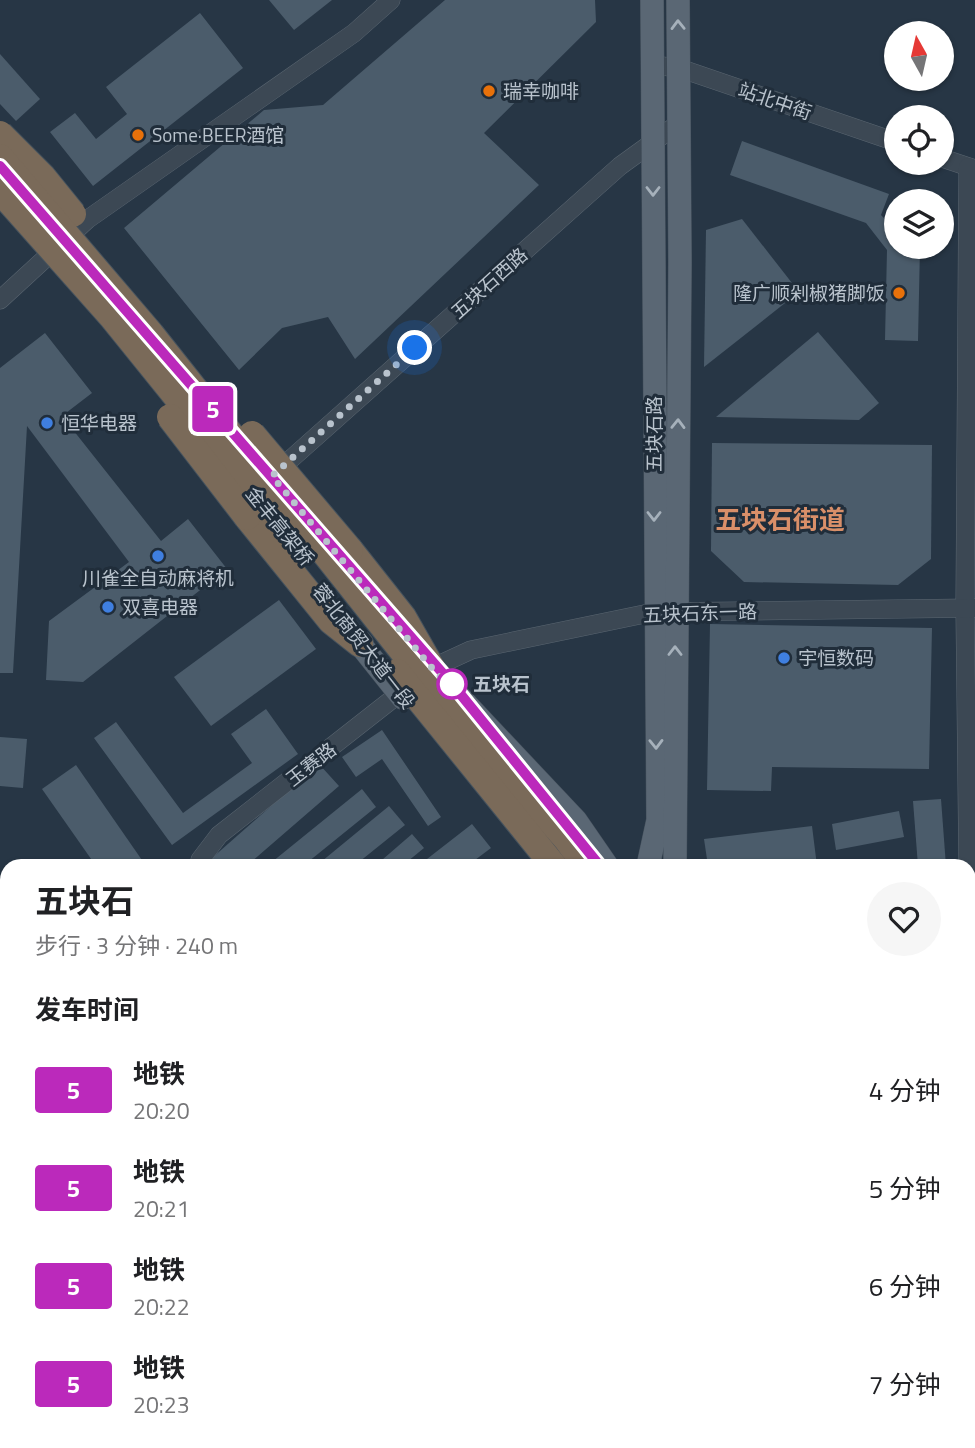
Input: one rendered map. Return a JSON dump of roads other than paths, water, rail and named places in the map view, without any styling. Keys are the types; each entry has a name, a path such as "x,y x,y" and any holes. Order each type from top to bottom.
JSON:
{"highway":[{"path":"0,134 43,177 350,551 403,617 432,668"},
{"name":"金丰高架桥","path":"0,157 150,334 419,672 581,859"},
{"name":"金丰高架桥","path":"0,191 112,317 548,859"},
{"path":"0,205 101,326 247,517 331,621 359,644"}],"main road":[{"name":"五块石路","path":"652,0 665,612 675,859"},
{"name":"五块石路","path":"649,859 657,820 680,262 678,0"},
{"name":"蓉北商贸大道一段","path":"0,151 81,226 272,476 432,668 576,821 602,859"},
{"name":"蓉北商贸大道一段","path":"52,252 260,512 359,644 535,859"}],"street":[{"path":"0,300 81,226 354,33 391,0"},
{"name":"站北中街","path":"653,65 678,68 884,138"},
{"name":"五块石西路","path":"272,476 620,166 678,124"},
{"path":"954,162 972,168 968,859"},
{"name":"蓉北商贸大道一段","path":"0,199 52,252"},
{"name":"五块石东一路","path":"432,668 471,650 665,612 970,608"},
{"name":"玉赛路","path":"201,859 219,835 432,668"}],"metro line":[{"name":"5","path":"0,166 453,685 594,859"}],"place":[{"name":"瑞幸咖啡","path":"489,91"},
{"name":"Some·BEER酒馆","path":"138,135"},
{"name":"隆广顺剁椒猪脚饭","path":"899,293"},
{"name":"恒华电器","path":"47,423"},
{"name":"川雀全自动麻将机","path":"158,556"},
{"name":"双喜电器","path":"108,607"},
{"name":"宇恒数码","path":"784,658"},
{"name":"五块石","path":"452,684"}],"district":[{"name":"五块石街道","path":"780,520"}]}
